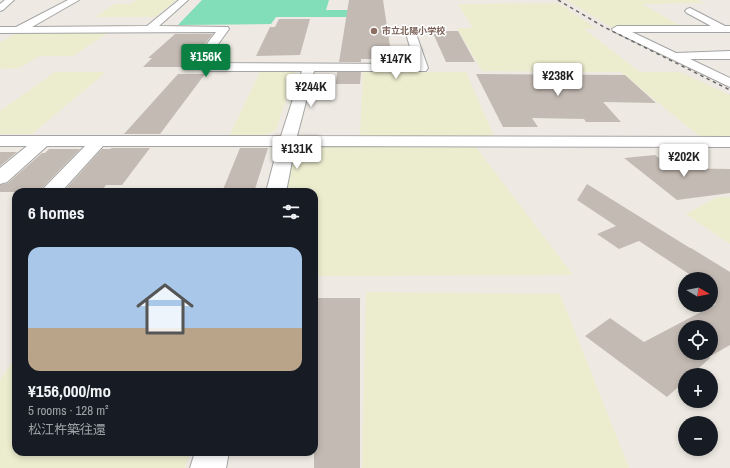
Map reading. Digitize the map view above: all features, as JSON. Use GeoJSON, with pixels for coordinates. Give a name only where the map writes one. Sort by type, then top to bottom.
{"type":"FeatureCollection","features":[{"type":"Feature","properties":{"kind":"street"},"geometry":{"type":"LineString","coordinates":[[0,1],[10,0]]}},
{"type":"Feature","properties":{"kind":"street"},"geometry":{"type":"LineString","coordinates":[[0,8],[10,0]]}},
{"type":"Feature","properties":{"kind":"street"},"geometry":{"type":"LineString","coordinates":[[17,30],[74,0]]}},
{"type":"Feature","properties":{"kind":"street"},"geometry":{"type":"LineString","coordinates":[[149,30],[184,0]]}},
{"type":"Feature","properties":{"kind":"street"},"geometry":{"type":"LineString","coordinates":[[690,11],[728,29]]}},
{"type":"Feature","properties":{"kind":"street"},"geometry":{"type":"LineString","coordinates":[[0,30],[224,29],[199,62],[211,67],[422,68],[410,30]]}},
{"type":"Feature","properties":{"kind":"street"},"geometry":{"type":"LineString","coordinates":[[728,29],[617,29],[730,83]]}},
{"type":"Feature","properties":{"kind":"street"},"geometry":{"type":"LineString","coordinates":[[672,56],[730,55]]}},
{"type":"Feature","properties":{"kind":"street"},"geometry":{"type":"LineString","coordinates":[[277,188],[288,141],[309,67]]}},
{"type":"Feature","properties":{"kind":"street"},"geometry":{"type":"LineString","coordinates":[[0,141],[730,142]]}},
{"type":"Feature","properties":{"kind":"street"},"geometry":{"type":"LineString","coordinates":[[0,178],[43,141]]}},
{"type":"Feature","properties":{"kind":"street"},"geometry":{"type":"LineString","coordinates":[[54,188],[99,141]]}},
{"type":"Feature","properties":{"kind":"street"},"geometry":{"type":"LineString","coordinates":[[208,468],[211,456]]}},
{"type":"Feature","properties":{"kind":"green space"},"geometry":{"type":"Polygon","coordinates":[[[137,0],[176,0],[155,17],[95,17],[115,4],[131,4],[137,0]]]}},
{"type":"Feature","properties":{"kind":"green space"},"geometry":{"type":"Polygon","coordinates":[[[202,0],[329,0],[326,10],[351,10],[349,17],[276,17],[271,24],[178,25],[202,0]]]}},
{"type":"Feature","properties":{"kind":"green space"},"geometry":{"type":"Polygon","coordinates":[[[566,0],[698,0],[706,3],[642,4],[683,27],[611,27],[566,0]]]}},
{"type":"Feature","properties":{"kind":"green space"},"geometry":{"type":"Polygon","coordinates":[[[558,3],[596,28],[584,29],[640,72],[680,72],[730,95],[730,136],[699,136],[621,72],[482,71],[457,28],[473,28],[458,4],[558,3]]]}},
{"type":"Feature","properties":{"kind":"green space"},"geometry":{"type":"Polygon","coordinates":[[[19,32],[109,32],[73,56],[40,56],[19,68],[0,69],[0,42],[19,32]]]}},
{"type":"Feature","properties":{"kind":"green space"},"geometry":{"type":"Polygon","coordinates":[[[55,72],[106,72],[32,134],[0,134],[0,111],[55,72]]]}},
{"type":"Feature","properties":{"kind":"green space"},"geometry":{"type":"Polygon","coordinates":[[[260,72],[295,72],[276,130],[264,136],[229,136],[260,72]]]}},
{"type":"Feature","properties":{"kind":"green space"},"geometry":{"type":"Polygon","coordinates":[[[363,72],[466,72],[494,136],[360,136],[363,72]]]}},
{"type":"Feature","properties":{"kind":"green space"},"geometry":{"type":"Polygon","coordinates":[[[296,146],[475,146],[573,275],[318,276],[318,188],[287,188],[296,146]]]}},
{"type":"Feature","properties":{"kind":"green space"},"geometry":{"type":"Polygon","coordinates":[[[717,197],[730,197],[730,244],[686,214],[717,197]]]}},
{"type":"Feature","properties":{"kind":"green space"},"geometry":{"type":"Polygon","coordinates":[[[366,292],[560,294],[629,468],[362,468],[366,292]]]}},
{"type":"Feature","properties":{"kind":"green space"},"geometry":{"type":"Polygon","coordinates":[[[12,363],[12,456],[189,456],[185,468],[0,468],[0,380],[12,363]]]}},
{"type":"Feature","properties":{"kind":"building"},"geometry":{"type":"Polygon","coordinates":[[[349,0],[383,0],[392,59],[361,59],[361,62],[339,62],[349,0]]]}},
{"type":"Feature","properties":{"kind":"building"},"geometry":{"type":"Polygon","coordinates":[[[279,19],[310,19],[300,55],[256,56],[270,27],[275,27],[279,19]]]}},
{"type":"Feature","properties":{"kind":"building"},"geometry":{"type":"Polygon","coordinates":[[[432,31],[458,31],[475,62],[446,62],[432,31]]]}},
{"type":"Feature","properties":{"kind":"building"},"geometry":{"type":"Polygon","coordinates":[[[175,34],[213,34],[185,67],[143,67],[152,58],[148,58],[175,34]]]}},
{"type":"Feature","properties":{"kind":"building"},"geometry":{"type":"Polygon","coordinates":[[[337,72],[361,72],[360,84],[336,84],[337,72]]]}},
{"type":"Feature","properties":{"kind":"building"},"geometry":{"type":"Polygon","coordinates":[[[178,74],[205,74],[160,134],[124,134],[178,74]]]}},
{"type":"Feature","properties":{"kind":"building"},"geometry":{"type":"Polygon","coordinates":[[[476,74],[625,75],[656,103],[603,102],[621,122],[586,122],[584,119],[532,118],[538,127],[503,127],[476,74]]]}},
{"type":"Feature","properties":{"kind":"building"},"geometry":{"type":"Polygon","coordinates":[[[150,148],[122,185],[106,185],[104,188],[67,188],[102,149],[150,148]]]}},
{"type":"Feature","properties":{"kind":"building"},"geometry":{"type":"Polygon","coordinates":[[[240,148],[268,148],[255,188],[224,188],[240,148]]]}},
{"type":"Feature","properties":{"kind":"building"},"geometry":{"type":"Polygon","coordinates":[[[49,149],[80,149],[42,188],[12,188],[12,192],[0,192],[0,185],[8,183],[42,153],[45,153],[49,149]]]}},
{"type":"Feature","properties":{"kind":"building"},"geometry":{"type":"Polygon","coordinates":[[[0,152],[17,152],[0,166],[0,152]]]}},
{"type":"Feature","properties":{"kind":"building"},"geometry":{"type":"Polygon","coordinates":[[[655,155],[673,168],[730,169],[730,193],[677,200],[624,158],[655,155]]]}},
{"type":"Feature","properties":{"kind":"building"},"geometry":{"type":"Polygon","coordinates":[[[587,184],[730,272],[730,345],[718,352],[718,320],[686,320],[701,312],[718,312],[718,272],[686,272],[639,241],[619,249],[597,234],[616,226],[577,200],[587,184]]]}},
{"type":"Feature","properties":{"kind":"building"},"geometry":{"type":"Polygon","coordinates":[[[318,298],[360,298],[360,468],[314,468],[314,456],[318,456],[318,298]]]}},
{"type":"Feature","properties":{"kind":"building"},"geometry":{"type":"Polygon","coordinates":[[[610,318],[644,342],[678,324],[678,360],[708,360],[699,368],[678,368],[678,387],[667,397],[585,336],[610,318]]]}},
{"type":"Feature","properties":{"kind":"railway"},"geometry":{"type":"LineString","coordinates":[[558,0],[604,27],[730,90]]}},
{"type":"Feature","properties":{"kind":"place","name":"市立北陽小学校"},"geometry":{"type":"Point","coordinates":[374,31]}}]}
